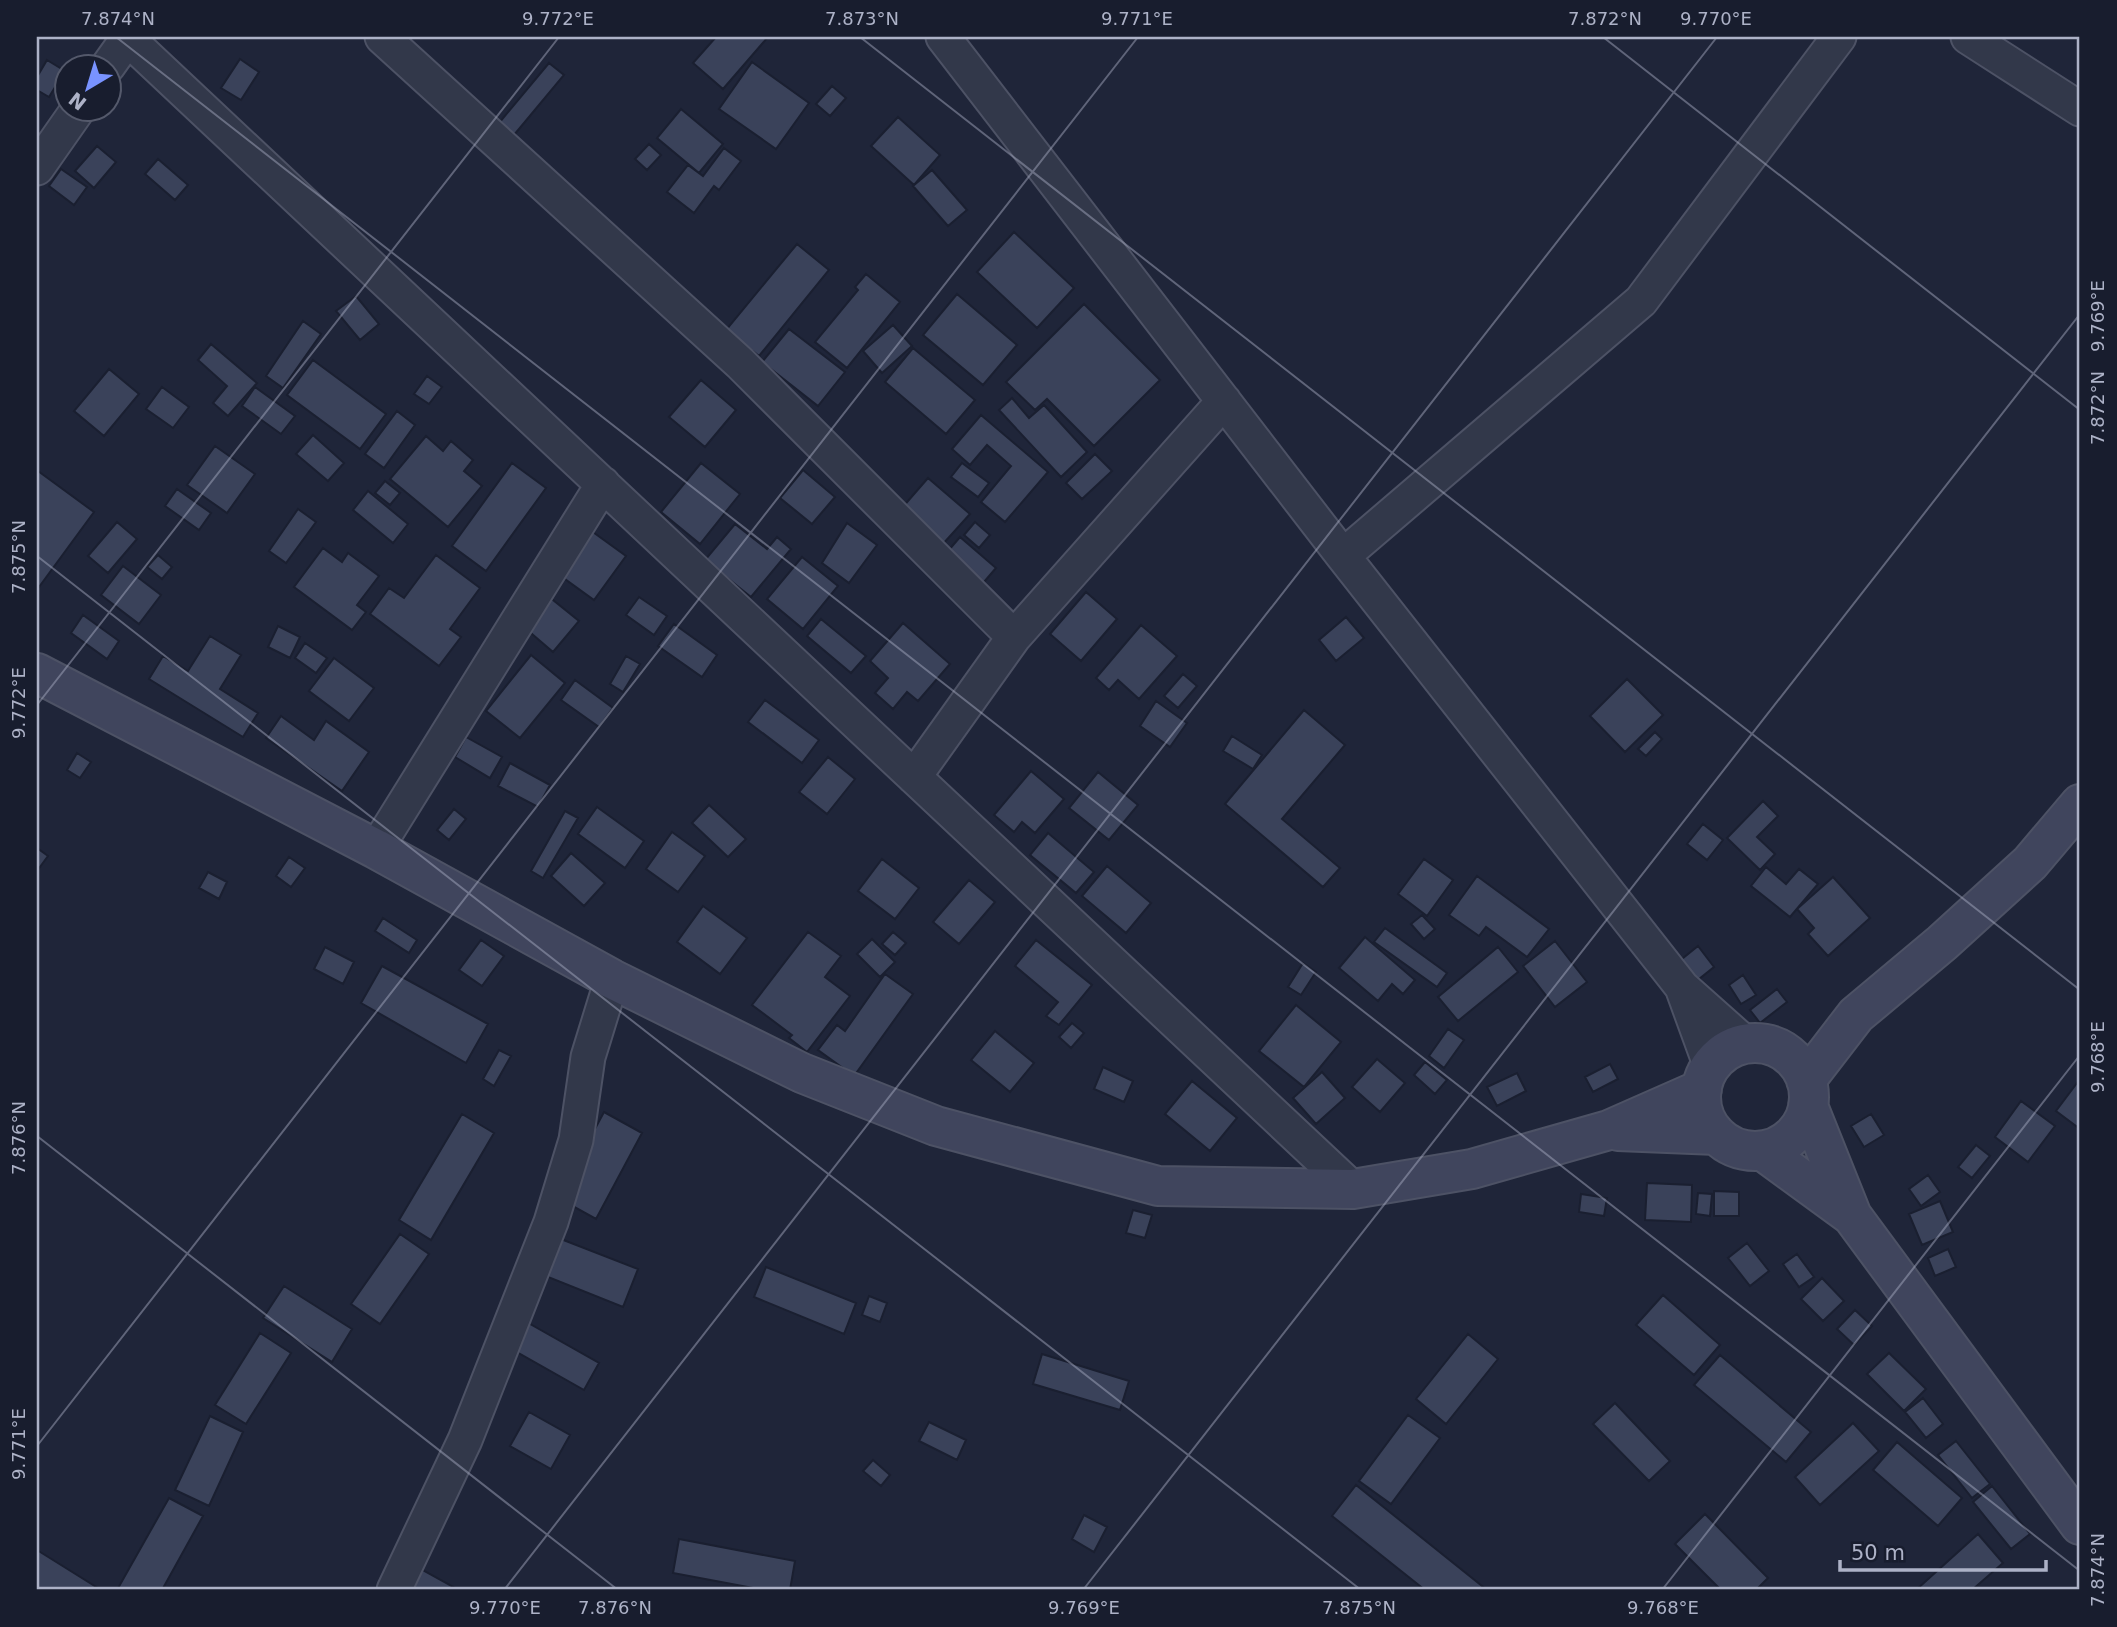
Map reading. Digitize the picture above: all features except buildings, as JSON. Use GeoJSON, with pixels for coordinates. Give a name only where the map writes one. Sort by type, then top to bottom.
{"type":"FeatureCollection","features":[{"type":"Feature","properties":{"kind":"main road"},"geometry":{"type":"LineString","coordinates":[[37,673],[376,849],[612,979],[802,1073],[936,1126],[1158,1186],[1353,1189],[1472,1168],[1609,1130],[1706,1078]]}},
{"type":"Feature","properties":{"kind":"main road"},"geometry":{"type":"LineString","coordinates":[[1856,1015],[1720,1056],[1706,1078],[1704,1114],[1717,1135],[1746,1151],[1763,1151],[1779,1146],[1793,1136],[1803,1122],[1807,1093],[1856,1015],[1942,943],[2030,863],[2080,804]]}},
{"type":"Feature","properties":{"kind":"main road"},"geometry":{"type":"LineString","coordinates":[[1758,1045],[1792,1059],[1852,1216],[2080,1525]]}},
{"type":"Feature","properties":{"kind":"main road"},"geometry":{"type":"LineString","coordinates":[[1609,1130],[1717,1135]]}},
{"type":"Feature","properties":{"kind":"main road"},"geometry":{"type":"LineString","coordinates":[[1763,1151],[1852,1216]]}},
{"type":"Feature","properties":{"kind":"street"},"geometry":{"type":"LineString","coordinates":[[383,37],[740,363],[1014,637]]}},
{"type":"Feature","properties":{"kind":"street"},"geometry":{"type":"LineString","coordinates":[[943,37],[1343,556],[1682,987],[1758,1045]]}},
{"type":"Feature","properties":{"kind":"street"},"geometry":{"type":"LineString","coordinates":[[1343,556],[1641,301],[1839,37]]}},
{"type":"Feature","properties":{"kind":"street"},"geometry":{"type":"LineString","coordinates":[[1968,37],[2080,109]]}},
{"type":"Feature","properties":{"kind":"street"},"geometry":{"type":"LineString","coordinates":[[127,38],[1353,1189]]}},
{"type":"Feature","properties":{"kind":"street"},"geometry":{"type":"LineString","coordinates":[[37,168],[69,122]]}},
{"type":"Feature","properties":{"kind":"street"},"geometry":{"type":"LineString","coordinates":[[914,777],[1014,637],[1224,401]]}},
{"type":"Feature","properties":{"kind":"street"},"geometry":{"type":"LineString","coordinates":[[376,849],[603,484]]}},
{"type":"Feature","properties":{"kind":"street"},"geometry":{"type":"LineString","coordinates":[[394,1590],[465,1440],[551,1222],[576,1140],[588,1057],[612,979]]}},
{"type":"Feature","properties":{"kind":"street"},"geometry":{"type":"LineString","coordinates":[[1682,987],[1706,1078]]}}]}
